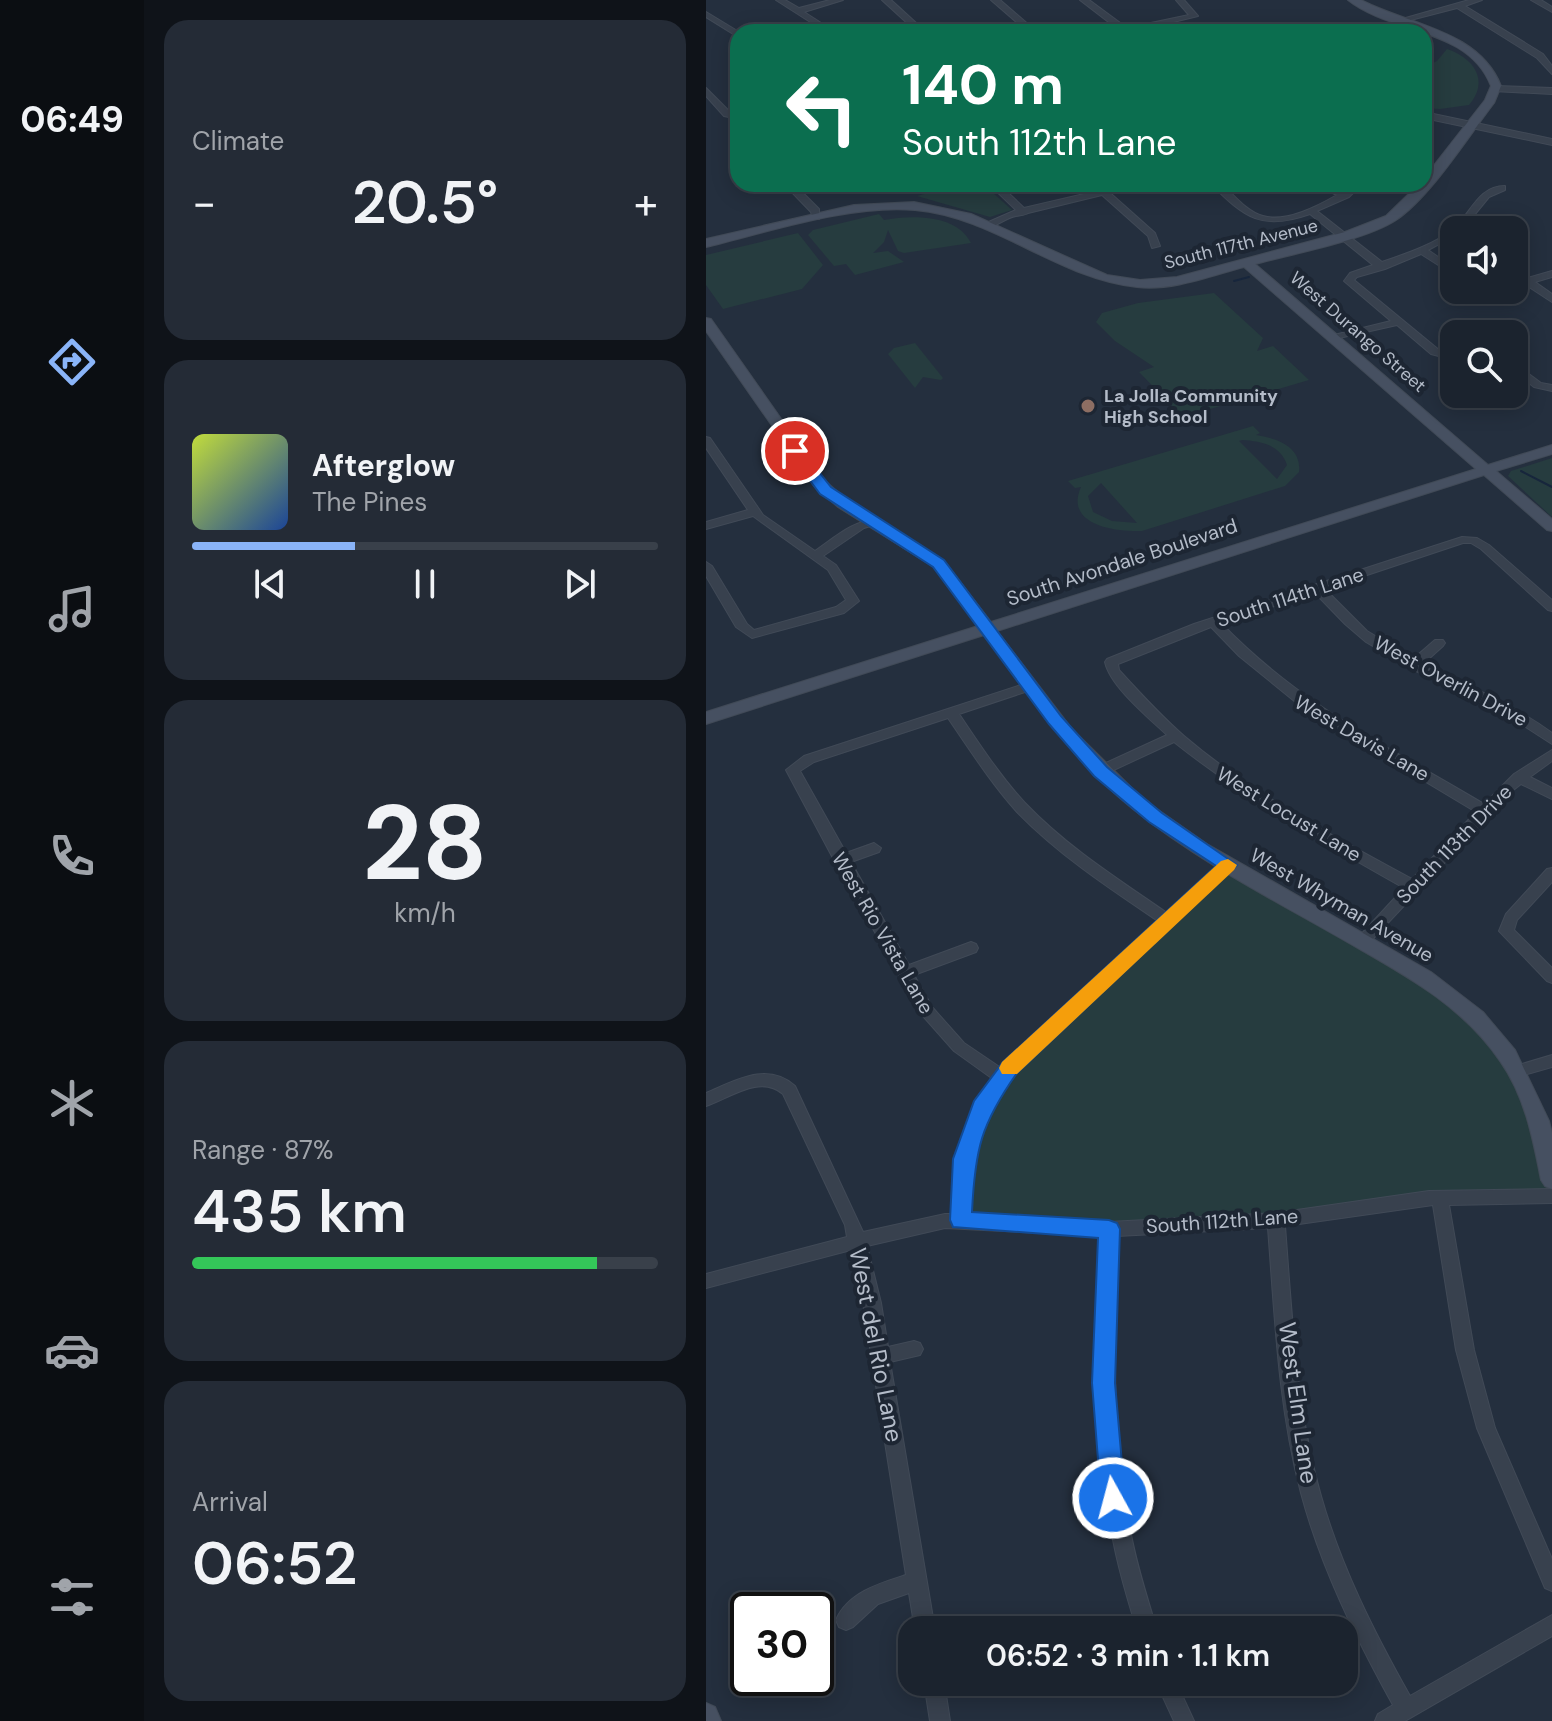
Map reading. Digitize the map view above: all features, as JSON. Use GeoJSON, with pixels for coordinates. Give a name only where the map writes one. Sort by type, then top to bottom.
{"type":"FeatureCollection","features":[{"type":"Feature","properties":{"kind":"street"},"geometry":{"type":"LineString","coordinates":[[780,0],[818,24]]}},
{"type":"Feature","properties":{"kind":"street"},"geometry":{"type":"LineString","coordinates":[[797,11],[839,0]]}},
{"type":"Feature","properties":{"kind":"street"},"geometry":{"type":"LineString","coordinates":[[886,0],[913,24]]}},
{"type":"Feature","properties":{"kind":"street"},"geometry":{"type":"LineString","coordinates":[[995,0],[1024,24]]}},
{"type":"Feature","properties":{"kind":"street"},"geometry":{"type":"LineString","coordinates":[[1084,0],[1113,24]]}},
{"type":"Feature","properties":{"kind":"street"},"geometry":{"type":"LineString","coordinates":[[1158,24],[1194,16],[1180,0]]}},
{"type":"Feature","properties":{"kind":"street"},"geometry":{"type":"LineString","coordinates":[[1399,21],[1478,0]]}},
{"type":"Feature","properties":{"kind":"street"},"geometry":{"type":"LineString","coordinates":[[1535,0],[1552,10]]}},
{"type":"Feature","properties":{"kind":"street"},"geometry":{"type":"LineString","coordinates":[[1357,1],[1407,24]]}},
{"type":"Feature","properties":{"kind":"street"},"geometry":{"type":"LineString","coordinates":[[1458,5],[1540,56],[1552,72]]}},
{"type":"Feature","properties":{"kind":"street"},"geometry":{"type":"LineString","coordinates":[[707,15],[730,30]]}},
{"type":"Feature","properties":{"kind":"street"},"geometry":{"type":"LineString","coordinates":[[1432,34],[1478,55],[1492,70],[1496,89],[1552,91]]}},
{"type":"Feature","properties":{"kind":"street","name":"South 117th Avenue"},"geometry":{"type":"LineString","coordinates":[[1432,175],[1496,89]]}},
{"type":"Feature","properties":{"kind":"street"},"geometry":{"type":"LineString","coordinates":[[706,91],[730,112]]}},
{"type":"Feature","properties":{"kind":"street"},"geometry":{"type":"LineString","coordinates":[[1432,117],[1552,142]]}},
{"type":"Feature","properties":{"kind":"street"},"geometry":{"type":"LineString","coordinates":[[1468,216],[1486,195],[1502,188]]}},
{"type":"Feature","properties":{"kind":"street"},"geometry":{"type":"LineString","coordinates":[[796,192],[798,201],[816,217]]}},
{"type":"Feature","properties":{"kind":"street"},"geometry":{"type":"LineString","coordinates":[[1002,192],[1024,213]]}},
{"type":"Feature","properties":{"kind":"street"},"geometry":{"type":"LineString","coordinates":[[987,226],[1104,192],[1152,235],[1155,246]]}},
{"type":"Feature","properties":{"kind":"street"},"geometry":{"type":"LineString","coordinates":[[1227,192],[1264,220],[1310,210],[1349,192]]}},
{"type":"Feature","properties":{"kind":"street"},"geometry":{"type":"LineString","coordinates":[[1338,192],[1346,195]]}},
{"type":"Feature","properties":{"kind":"street","name":"South 117th Avenue"},"geometry":{"type":"LineString","coordinates":[[706,243],[863,207],[914,206],[955,213],[1092,274],[1125,283],[1177,281],[1344,237],[1383,223],[1411,202],[1419,192]]}},
{"type":"Feature","properties":{"kind":"street"},"geometry":{"type":"LineString","coordinates":[[1310,210],[1382,267]]}},
{"type":"Feature","properties":{"kind":"street"},"geometry":{"type":"LineString","coordinates":[[1440,240],[1423,251],[1349,279],[1352,285],[1396,320],[1440,350]]}},
{"type":"Feature","properties":{"kind":"street"},"geometry":{"type":"LineString","coordinates":[[1423,251],[1440,263]]}},
{"type":"Feature","properties":{"kind":"street","name":"West Durango Street"},"geometry":{"type":"LineString","coordinates":[[1247,263],[1552,527]]}},
{"type":"Feature","properties":{"kind":"street"},"geometry":{"type":"LineString","coordinates":[[1528,281],[1552,274]]}},
{"type":"Feature","properties":{"kind":"street"},"geometry":{"type":"LineString","coordinates":[[1528,282],[1552,299]]}},
{"type":"Feature","properties":{"kind":"street"},"geometry":{"type":"LineString","coordinates":[[1334,338],[1396,320]]}},
{"type":"Feature","properties":{"kind":"street","name":"West Whyman Avenue"},"geometry":{"type":"LineString","coordinates":[[706,322],[819,483],[939,564],[1030,686],[1100,771],[1156,818],[1228,865],[1424,977],[1464,1006],[1497,1041],[1517,1071],[1539,1121],[1552,1180]]}},
{"type":"Feature","properties":{"kind":"street"},"geometry":{"type":"LineString","coordinates":[[1528,375],[1549,388]]}},
{"type":"Feature","properties":{"kind":"street"},"geometry":{"type":"LineString","coordinates":[[706,440],[710,454],[754,512],[840,577],[852,595],[851,604],[752,634],[742,627],[706,566]]}},
{"type":"Feature","properties":{"kind":"street","name":"South Avondale Boulevard"},"geometry":{"type":"LineString","coordinates":[[706,718],[1552,449]]}},
{"type":"Feature","properties":{"kind":"street"},"geometry":{"type":"LineString","coordinates":[[706,526],[754,512]]}},
{"type":"Feature","properties":{"kind":"street"},"geometry":{"type":"LineString","coordinates":[[815,556],[863,531],[873,522]]}},
{"type":"Feature","properties":{"kind":"street","name":"South 114th Lane"},"geometry":{"type":"LineString","coordinates":[[1111,662],[1213,622],[1457,541],[1473,540],[1485,547],[1552,607]]}},
{"type":"Feature","properties":{"kind":"street","name":"West Overlin Drive"},"geometry":{"type":"LineString","coordinates":[[1317,588],[1362,633],[1415,664],[1510,710],[1552,740]]}},
{"type":"Feature","properties":{"kind":"street","name":"West Davis Lane"},"geometry":{"type":"LineString","coordinates":[[1213,622],[1250,662],[1293,698],[1485,811]]}},
{"type":"Feature","properties":{"kind":"street"},"geometry":{"type":"LineString","coordinates":[[1415,664],[1439,643]]}},
{"type":"Feature","properties":{"kind":"street","name":"West Locust Lane"},"geometry":{"type":"LineString","coordinates":[[1111,662],[1113,671],[1135,698],[1173,737],[1254,798],[1413,886]]}},
{"type":"Feature","properties":{"kind":"street"},"geometry":{"type":"LineString","coordinates":[[1030,686],[951,712],[999,781],[1033,820],[1076,857],[1167,920]]}},
{"type":"Feature","properties":{"kind":"street","name":"West Rio Vista Lane"},"geometry":{"type":"LineString","coordinates":[[951,712],[795,767],[794,778],[940,1029],[969,1055],[1002,1077]]}},
{"type":"Feature","properties":{"kind":"street"},"geometry":{"type":"LineString","coordinates":[[1100,771],[1173,737]]}},
{"type":"Feature","properties":{"kind":"street","name":"South 113th Drive"},"geometry":{"type":"LineString","coordinates":[[1362,941],[1519,777],[1552,754]]}},
{"type":"Feature","properties":{"kind":"street"},"geometry":{"type":"LineString","coordinates":[[1519,777],[1552,794]]}},
{"type":"Feature","properties":{"kind":"street"},"geometry":{"type":"LineString","coordinates":[[841,860],[874,848]]}},
{"type":"Feature","properties":{"kind":"street"},"geometry":{"type":"LineString","coordinates":[[961,1220],[964,1159],[970,1132],[1002,1077],[1228,865]]}},
{"type":"Feature","properties":{"kind":"street"},"geometry":{"type":"LineString","coordinates":[[1552,873],[1511,918],[1506,931],[1552,977]]}},
{"type":"Feature","properties":{"kind":"street"},"geometry":{"type":"LineString","coordinates":[[905,972],[971,948]]}},
{"type":"Feature","properties":{"kind":"street"},"geometry":{"type":"LineString","coordinates":[[1517,1071],[1552,1061]]}},
{"type":"Feature","properties":{"kind":"street","name":"West del Rio Lane"},"geometry":{"type":"LineString","coordinates":[[706,1100],[761,1079],[775,1079],[789,1090],[840,1192],[857,1241],[881,1356],[923,1616]]}},
{"type":"Feature","properties":{"kind":"street","name":"South 112th Lane"},"geometry":{"type":"LineString","coordinates":[[706,1281],[920,1225],[961,1220],[1109,1229],[1276,1220],[1440,1198],[1552,1196]]}},
{"type":"Feature","properties":{"kind":"street"},"geometry":{"type":"LineString","coordinates":[[1440,1198],[1465,1350],[1486,1428],[1552,1581]]}},
{"type":"Feature","properties":{"kind":"street","name":"West Elm Lane"},"geometry":{"type":"LineString","coordinates":[[1276,1220],[1295,1416],[1308,1486],[1324,1539],[1355,1614],[1406,1709]]}},
{"type":"Feature","properties":{"kind":"street"},"geometry":{"type":"LineString","coordinates":[[1109,1229],[1104,1368],[1109,1468],[1119,1530],[1143,1616]]}},
{"type":"Feature","properties":{"kind":"street"},"geometry":{"type":"LineString","coordinates":[[881,1356],[914,1349]]}},
{"type":"Feature","properties":{"kind":"street"},"geometry":{"type":"LineString","coordinates":[[846,1620],[872,1596],[917,1581]]}},
{"type":"Feature","properties":{"kind":"street"},"geometry":{"type":"LineString","coordinates":[[1385,1721],[1552,1625]]}},
{"type":"Feature","properties":{"kind":"street"},"geometry":{"type":"LineString","coordinates":[[936,1696],[940,1721]]}},
{"type":"Feature","properties":{"kind":"street"},"geometry":{"type":"LineString","coordinates":[[1172,1696],[1184,1721]]}},
{"type":"Feature","properties":{"kind":"green space"},"geometry":{"type":"Polygon","coordinates":[[[1447,49],[1471,64],[1476,71],[1478,87],[1469,105],[1432,108],[1432,63],[1447,49]]]}},
{"type":"Feature","properties":{"kind":"green space"},"geometry":{"type":"Polygon","coordinates":[[[932,192],[992,192],[1012,210],[990,217],[917,196],[932,192]]]}},
{"type":"Feature","properties":{"kind":"green space"},"geometry":{"type":"Polygon","coordinates":[[[879,214],[884,220],[920,217],[944,222],[964,233],[971,243],[904,253],[898,251],[888,230],[884,242],[873,253],[888,251],[904,262],[855,275],[846,264],[834,266],[808,235],[813,230],[879,214]]]}},
{"type":"Feature","properties":{"kind":"green space"},"geometry":{"type":"Polygon","coordinates":[[[798,233],[823,265],[802,289],[723,309],[706,285],[706,255],[798,233]]]}},
{"type":"Feature","properties":{"kind":"green space"},"geometry":{"type":"Polygon","coordinates":[[[1214,293],[1263,338],[1257,351],[1273,346],[1309,380],[1183,417],[1139,372],[1154,367],[1115,341],[1096,322],[1102,313],[1138,303],[1214,293]]]}},
{"type":"Feature","properties":{"kind":"green space"},"geometry":{"type":"Polygon","coordinates":[[[915,343],[943,378],[941,380],[923,377],[915,388],[888,354],[894,348],[915,343]]]}},
{"type":"Feature","properties":{"kind":"green space"},"geometry":{"type":"Polygon","coordinates":[[[1253,426],[1260,433],[1256,435],[1286,445],[1299,463],[1299,472],[1285,486],[1142,531],[1106,528],[1086,518],[1078,500],[1081,487],[1075,488],[1068,481],[1253,426]],[[1239,441],[1277,479],[1287,465],[1280,453],[1263,443],[1239,441]],[[1101,483],[1088,496],[1093,512],[1112,521],[1137,523],[1101,483]]]}},
{"type":"Feature","properties":{"kind":"green space"},"geometry":{"type":"Polygon","coordinates":[[[1552,458],[1552,517],[1508,476],[1511,471],[1552,458]]]}},
{"type":"Feature","properties":{"kind":"green space"},"geometry":{"type":"Polygon","coordinates":[[[1228,865],[1424,977],[1508,1056],[1552,1180],[1552,1196],[1429,1198],[1129,1228],[961,1220],[961,1188],[988,1096],[1228,865]]]}},
{"type":"Feature","properties":{"kind":"waterway"},"geometry":{"type":"LineString","coordinates":[[1234,281],[1249,277]]}},
{"type":"Feature","properties":{"kind":"waterway"},"geometry":{"type":"LineString","coordinates":[[1521,471],[1552,487]]}},
{"type":"Feature","properties":{"kind":"slow traffic"},"geometry":{"type":"LineString","coordinates":[[1010,1068],[1228,865]]}},
{"type":"Feature","properties":{"kind":"place","name":"La Jolla Community High School"},"geometry":{"type":"Point","coordinates":[1088,406]}},
{"type":"Feature","properties":{"kind":"route"},"geometry":{"type":"LineString","coordinates":[[795,451],[825,491],[919,549],[945,570],[1055,720],[1100,771],[1156,818],[1228,865],[1010,1067],[982,1107],[970,1132],[964,1159],[961,1220],[1109,1229],[1104,1383],[1113,1498]]}}]}
